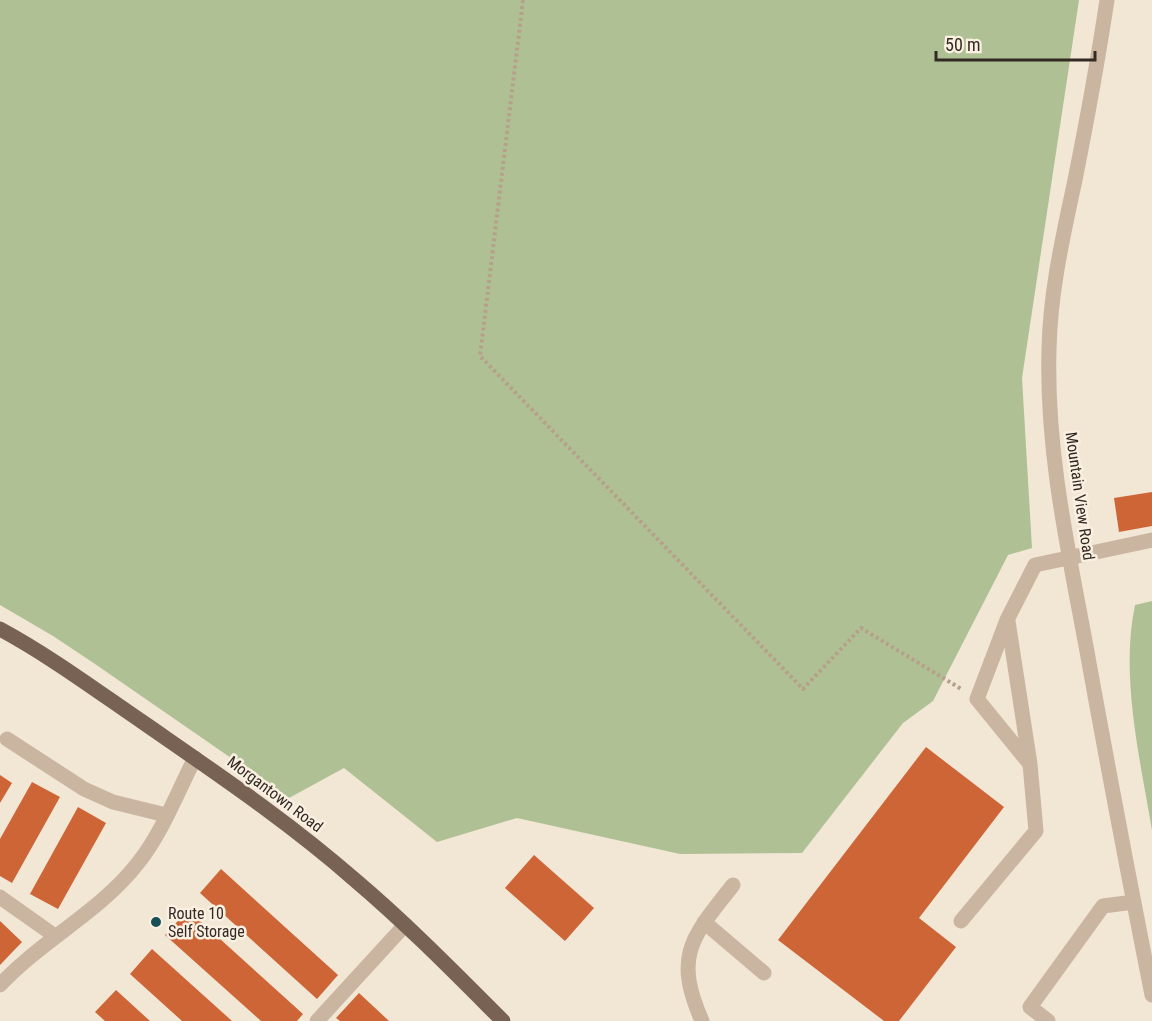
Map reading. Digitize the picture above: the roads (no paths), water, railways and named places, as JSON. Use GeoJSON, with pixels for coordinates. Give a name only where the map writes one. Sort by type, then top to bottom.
{"type":"FeatureCollection","features":[{"type":"Feature","properties":{"kind":"main road","name":"Morgantown Road"},"geometry":{"type":"LineString","coordinates":[[0,629],[58,665],[195,758],[304,837],[405,925],[503,1021]]}},
{"type":"Feature","properties":{"kind":"street","name":"Mountain View Road"},"geometry":{"type":"LineString","coordinates":[[1107,0],[1094,84],[1061,244],[1052,305],[1049,400],[1056,481],[1152,995]]}},
{"type":"Feature","properties":{"kind":"street"},"geometry":{"type":"LineString","coordinates":[[1030,764],[977,699],[1007,620],[1035,565],[1152,540]]}},
{"type":"Feature","properties":{"kind":"street"},"geometry":{"type":"LineString","coordinates":[[961,921],[1036,831],[1030,764],[1007,620]]}},
{"type":"Feature","properties":{"kind":"street"},"geometry":{"type":"LineString","coordinates":[[7,739],[84,789],[113,802],[166,816]]}},
{"type":"Feature","properties":{"kind":"street"},"geometry":{"type":"LineString","coordinates":[[0,985],[55,936],[109,894],[138,863],[166,816],[195,758]]}},
{"type":"Feature","properties":{"kind":"street"},"geometry":{"type":"LineString","coordinates":[[702,1021],[693,1000],[687,974],[692,946],[704,922],[733,885]]}},
{"type":"Feature","properties":{"kind":"street"},"geometry":{"type":"LineString","coordinates":[[0,897],[55,936]]}},
{"type":"Feature","properties":{"kind":"street"},"geometry":{"type":"LineString","coordinates":[[1048,1021],[1030,1006],[1104,906],[1134,902]]}},
{"type":"Feature","properties":{"kind":"street"},"geometry":{"type":"LineString","coordinates":[[704,922],[764,973]]}},
{"type":"Feature","properties":{"kind":"street"},"geometry":{"type":"LineString","coordinates":[[317,1021],[405,925]]}},
{"type":"Feature","properties":{"kind":"place","name":"Route 10 Self Storage"},"geometry":{"type":"Point","coordinates":[156,922]}}]}
